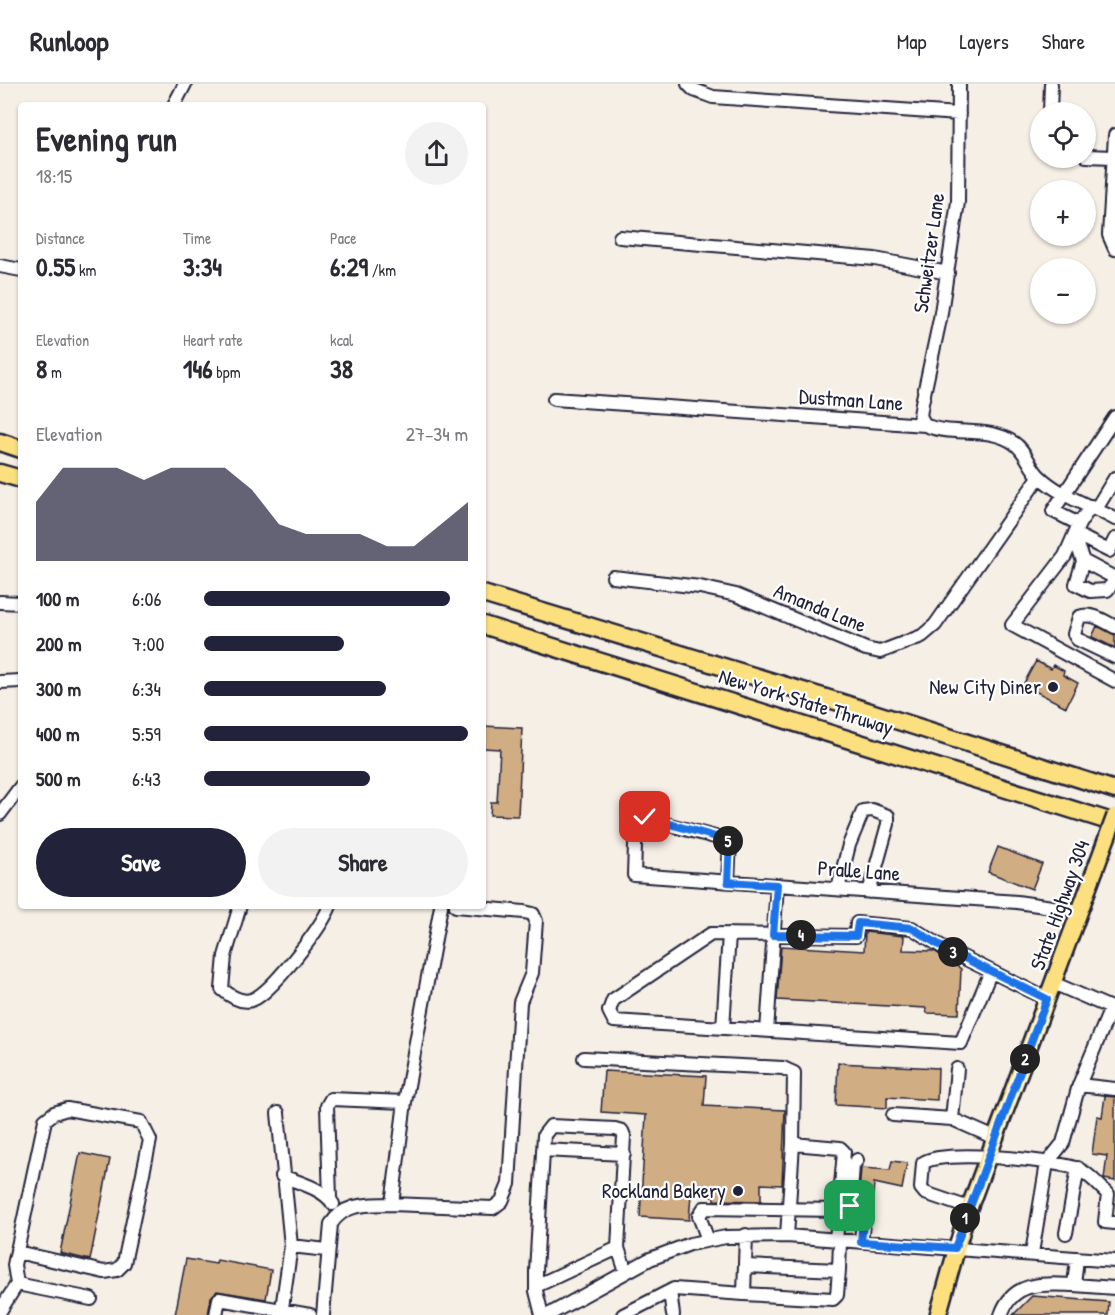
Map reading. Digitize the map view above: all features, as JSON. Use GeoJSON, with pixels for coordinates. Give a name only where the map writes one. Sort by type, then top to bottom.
{"type":"FeatureCollection","features":[{"type":"Feature","properties":{"kind":"highway"},"geometry":{"type":"LineString","coordinates":[[0,442],[18,448]]}},
{"type":"Feature","properties":{"kind":"highway"},"geometry":{"type":"LineString","coordinates":[[0,473],[18,479]]}},
{"type":"Feature","properties":{"kind":"highway","name":"New York State Thruway"},"geometry":{"type":"LineString","coordinates":[[486,595],[1115,790]]}},
{"type":"Feature","properties":{"kind":"highway","name":"New York State Thruway"},"geometry":{"type":"LineString","coordinates":[[486,626],[1115,823]]}},
{"type":"Feature","properties":{"kind":"highway"},"geometry":{"type":"LineString","coordinates":[[1046,767],[1115,784]]}},
{"type":"Feature","properties":{"kind":"highway"},"geometry":{"type":"LineString","coordinates":[[1023,794],[1115,833]]}},
{"type":"Feature","properties":{"kind":"main road","name":"State Highway 304"},"geometry":{"type":"LineString","coordinates":[[939,1315],[955,1248],[969,1208],[1115,816]]}},
{"type":"Feature","properties":{"kind":"street"},"geometry":{"type":"LineString","coordinates":[[176,102],[185,84]]}},
{"type":"Feature","properties":{"kind":"street"},"geometry":{"type":"LineString","coordinates":[[688,84],[694,90],[713,97],[959,114]]}},
{"type":"Feature","properties":{"kind":"street","name":"Schweitzer Lane"},"geometry":{"type":"LineString","coordinates":[[924,425],[920,416],[948,273],[958,202],[959,84]]}},
{"type":"Feature","properties":{"kind":"street"},"geometry":{"type":"LineString","coordinates":[[1050,102],[1051,84]]}},
{"type":"Feature","properties":{"kind":"street"},"geometry":{"type":"LineString","coordinates":[[1115,135],[1109,235],[1115,249]]}},
{"type":"Feature","properties":{"kind":"street"},"geometry":{"type":"LineString","coordinates":[[1096,156],[1113,157]]}},
{"type":"Feature","properties":{"kind":"street"},"geometry":{"type":"LineString","coordinates":[[620,237],[875,260],[948,273]]}},
{"type":"Feature","properties":{"kind":"street"},"geometry":{"type":"LineString","coordinates":[[0,266],[18,269]]}},
{"type":"Feature","properties":{"kind":"street","name":"Dustman Lane"},"geometry":{"type":"LineString","coordinates":[[554,399],[924,425],[939,431],[992,434],[1013,442],[1039,477],[1115,519]]}},
{"type":"Feature","properties":{"kind":"street"},"geometry":{"type":"LineString","coordinates":[[1115,417],[1053,511],[1075,534],[1109,551],[1115,539]]}},
{"type":"Feature","properties":{"kind":"street","name":"Amanda Lane"},"geometry":{"type":"LineString","coordinates":[[613,577],[700,587],[736,595],[866,649],[880,652],[922,636],[935,625],[1039,477]]}},
{"type":"Feature","properties":{"kind":"street"},"geometry":{"type":"LineString","coordinates":[[1115,478],[1075,534],[1065,556],[1012,625],[1115,681]]}},
{"type":"Feature","properties":{"kind":"street"},"geometry":{"type":"LineString","coordinates":[[1075,534],[1083,561],[1077,584],[1090,591],[1107,590],[1115,580],[1083,561]]}},
{"type":"Feature","properties":{"kind":"street"},"geometry":{"type":"LineString","coordinates":[[0,602],[18,603]]}},
{"type":"Feature","properties":{"kind":"street"},"geometry":{"type":"LineString","coordinates":[[1115,627],[1090,615],[1083,615],[1079,617],[1074,634],[1077,639],[1115,657]]}},
{"type":"Feature","properties":{"kind":"street"},"geometry":{"type":"LineString","coordinates":[[0,682],[18,681]]}},
{"type":"Feature","properties":{"kind":"street"},"geometry":{"type":"LineString","coordinates":[[0,814],[18,790]]}},
{"type":"Feature","properties":{"kind":"street"},"geometry":{"type":"LineString","coordinates":[[838,889],[849,845],[863,811],[872,810],[888,816],[888,824],[869,892]]}},
{"type":"Feature","properties":{"kind":"street","name":"Pralle Lane"},"geometry":{"type":"LineString","coordinates":[[728,882],[730,841],[636,816],[634,875],[728,882],[838,889],[869,892],[1017,902],[1080,910]]}},
{"type":"Feature","properties":{"kind":"street"},"geometry":{"type":"LineString","coordinates":[[767,1031],[777,885]]}},
{"type":"Feature","properties":{"kind":"street"},"geometry":{"type":"LineString","coordinates":[[239,909],[222,977],[222,989],[230,997],[243,1001],[256,998],[297,956],[316,933],[328,909]]}},
{"type":"Feature","properties":{"kind":"street"},"geometry":{"type":"LineString","coordinates":[[392,1204],[405,1102],[440,909]]}},
{"type":"Feature","properties":{"kind":"street"},"geometry":{"type":"LineString","coordinates":[[323,1315],[327,1250],[331,1224],[337,1214],[350,1207],[392,1204],[493,1208],[502,1201],[508,1184],[520,1002],[532,973],[536,921],[532,914],[524,912],[486,909]]}},
{"type":"Feature","properties":{"kind":"street"},"geometry":{"type":"LineString","coordinates":[[991,971],[961,1043],[614,1022],[609,1011],[613,1000],[711,934],[856,936],[858,923],[912,928],[944,948],[991,971],[1047,999]]}},
{"type":"Feature","properties":{"kind":"street"},"geometry":{"type":"LineString","coordinates":[[723,1028],[729,934]]}},
{"type":"Feature","properties":{"kind":"street"},"geometry":{"type":"LineString","coordinates":[[1032,1253],[1047,1163],[1063,1143],[1079,1085],[1113,1003],[1053,983]]}},
{"type":"Feature","properties":{"kind":"street"},"geometry":{"type":"LineString","coordinates":[[584,1058],[790,1070],[795,1080],[787,1236]]}},
{"type":"Feature","properties":{"kind":"street"},"geometry":{"type":"LineString","coordinates":[[952,1119],[957,1069]]}},
{"type":"Feature","properties":{"kind":"street"},"geometry":{"type":"LineString","coordinates":[[1079,1085],[1114,1088]]}},
{"type":"Feature","properties":{"kind":"street"},"geometry":{"type":"LineString","coordinates":[[337,1214],[330,1198],[327,1106],[331,1099],[405,1102]]}},
{"type":"Feature","properties":{"kind":"street"},"geometry":{"type":"LineString","coordinates":[[0,1311],[17,1284],[14,1264],[45,1120],[54,1113],[67,1108],[141,1122],[150,1140],[124,1263],[117,1270],[105,1272],[17,1252]]}},
{"type":"Feature","properties":{"kind":"street"},"geometry":{"type":"LineString","coordinates":[[278,1113],[282,1176],[291,1246],[281,1313]]}},
{"type":"Feature","properties":{"kind":"street"},"geometry":{"type":"LineString","coordinates":[[893,1115],[952,1119],[995,1138]]}},
{"type":"Feature","properties":{"kind":"street"},"geometry":{"type":"LineString","coordinates":[[542,1315],[536,1286],[544,1135],[551,1126],[622,1131],[624,1154],[618,1248],[626,1272]]}},
{"type":"Feature","properties":{"kind":"street"},"geometry":{"type":"LineString","coordinates":[[623,1315],[674,1289],[832,1299],[837,1295],[843,1149],[793,1144]]}},
{"type":"Feature","properties":{"kind":"street"},"geometry":{"type":"LineString","coordinates":[[543,1150],[624,1154]]}},
{"type":"Feature","properties":{"kind":"street"},"geometry":{"type":"LineString","coordinates":[[969,1208],[925,1193],[921,1188],[923,1162],[927,1159],[956,1156],[988,1157],[1078,1168],[1112,1194],[1105,1222],[1115,1223]]}},
{"type":"Feature","properties":{"kind":"street"},"geometry":{"type":"LineString","coordinates":[[857,1160],[853,1165],[850,1206],[852,1215],[863,1223],[861,1242]]}},
{"type":"Feature","properties":{"kind":"street"},"geometry":{"type":"LineString","coordinates":[[1066,1233],[1078,1168]]}},
{"type":"Feature","properties":{"kind":"street"},"geometry":{"type":"LineString","coordinates":[[282,1176],[330,1198]]}},
{"type":"Feature","properties":{"kind":"street"},"geometry":{"type":"LineString","coordinates":[[708,1240],[699,1216],[704,1208],[839,1210]]}},
{"type":"Feature","properties":{"kind":"street"},"geometry":{"type":"LineString","coordinates":[[744,1294],[746,1235]]}},
{"type":"Feature","properties":{"kind":"street"},"geometry":{"type":"LineString","coordinates":[[548,1315],[626,1272],[670,1251],[708,1240],[746,1235],[1032,1253],[1115,1261]]}},
{"type":"Feature","properties":{"kind":"street"},"geometry":{"type":"LineString","coordinates":[[291,1246],[327,1250]]}},
{"type":"Feature","properties":{"kind":"street"},"geometry":{"type":"LineString","coordinates":[[536,1286],[618,1248]]}},
{"type":"Feature","properties":{"kind":"street"},"geometry":{"type":"LineString","coordinates":[[1074,1285],[1077,1257]]}},
{"type":"Feature","properties":{"kind":"street"},"geometry":{"type":"LineString","coordinates":[[746,1266],[839,1270]]}},
{"type":"Feature","properties":{"kind":"street"},"geometry":{"type":"LineString","coordinates":[[1001,1315],[1021,1288],[1036,1283],[1115,1288]]}},
{"type":"Feature","properties":{"kind":"street"},"geometry":{"type":"LineString","coordinates":[[17,1284],[91,1299]]}},
{"type":"Feature","properties":{"kind":"street"},"geometry":{"type":"LineString","coordinates":[[670,1291],[673,1315]]}},
{"type":"Feature","properties":{"kind":"street"},"geometry":{"type":"LineString","coordinates":[[216,1315],[219,1299],[281,1313],[310,1315]]}},
{"type":"Feature","properties":{"kind":"building"},"geometry":{"type":"Polygon","coordinates":[[[1097,626],[1115,635],[1115,648],[1092,637],[1097,626]]]}},
{"type":"Feature","properties":{"kind":"building"},"geometry":{"type":"Polygon","coordinates":[[[1036,661],[1051,669],[1053,665],[1064,671],[1063,675],[1078,683],[1066,707],[1023,685],[1036,661]]]}},
{"type":"Feature","properties":{"kind":"building"},"geometry":{"type":"Polygon","coordinates":[[[486,726],[522,728],[518,816],[490,815],[491,802],[497,802],[500,749],[486,748],[486,726]]]}},
{"type":"Feature","properties":{"kind":"building"},"geometry":{"type":"Polygon","coordinates":[[[998,847],[1042,864],[1032,889],[988,872],[998,847]]]}},
{"type":"Feature","properties":{"kind":"building"},"geometry":{"type":"Polygon","coordinates":[[[865,932],[904,936],[903,950],[934,951],[961,969],[959,1014],[927,1013],[926,1008],[777,1000],[781,946],[864,951],[865,932]]]}},
{"type":"Feature","properties":{"kind":"building"},"geometry":{"type":"Polygon","coordinates":[[[838,1063],[938,1068],[937,1100],[887,1097],[887,1108],[836,1105],[838,1063]]]}},
{"type":"Feature","properties":{"kind":"building"},"geometry":{"type":"Polygon","coordinates":[[[604,1071],[706,1076],[704,1106],[785,1110],[782,1185],[761,1184],[761,1201],[714,1200],[714,1196],[691,1195],[689,1220],[640,1217],[646,1115],[601,1112],[604,1071]]]}},
{"type":"Feature","properties":{"kind":"building"},"geometry":{"type":"Polygon","coordinates":[[[1105,1096],[1115,1097],[1115,1181],[1104,1179],[1107,1156],[1092,1154],[1097,1116],[1102,1117],[1105,1096]]]}},
{"type":"Feature","properties":{"kind":"building"},"geometry":{"type":"Polygon","coordinates":[[[80,1153],[110,1159],[90,1260],[60,1253],[80,1153]]]}},
{"type":"Feature","properties":{"kind":"building"},"geometry":{"type":"Polygon","coordinates":[[[892,1161],[907,1163],[902,1189],[874,1183],[872,1206],[858,1205],[861,1168],[890,1170],[892,1161]]]}},
{"type":"Feature","properties":{"kind":"building"},"geometry":{"type":"Polygon","coordinates":[[[186,1259],[216,1264],[217,1260],[271,1270],[266,1299],[217,1291],[211,1297],[208,1315],[175,1315],[186,1259]]]}},
{"type":"Feature","properties":{"kind":"building"},"geometry":{"type":"Polygon","coordinates":[[[1032,1296],[1109,1302],[1108,1315],[1013,1315],[1032,1296]]]}},
{"type":"Feature","properties":{"kind":"place","name":"New City Diner"},"geometry":{"type":"Point","coordinates":[1053,687]}},
{"type":"Feature","properties":{"kind":"place","name":"Rockland Bakery"},"geometry":{"type":"Point","coordinates":[738,1191]}},
{"type":"Feature","properties":{"kind":"route"},"geometry":{"type":"LineString","coordinates":[[645,817],[730,841],[728,882],[777,885],[773,935],[856,936],[858,923],[912,928],[944,948],[1047,999],[955,1248],[861,1242],[863,1223],[852,1215],[850,1206]]}}]}
